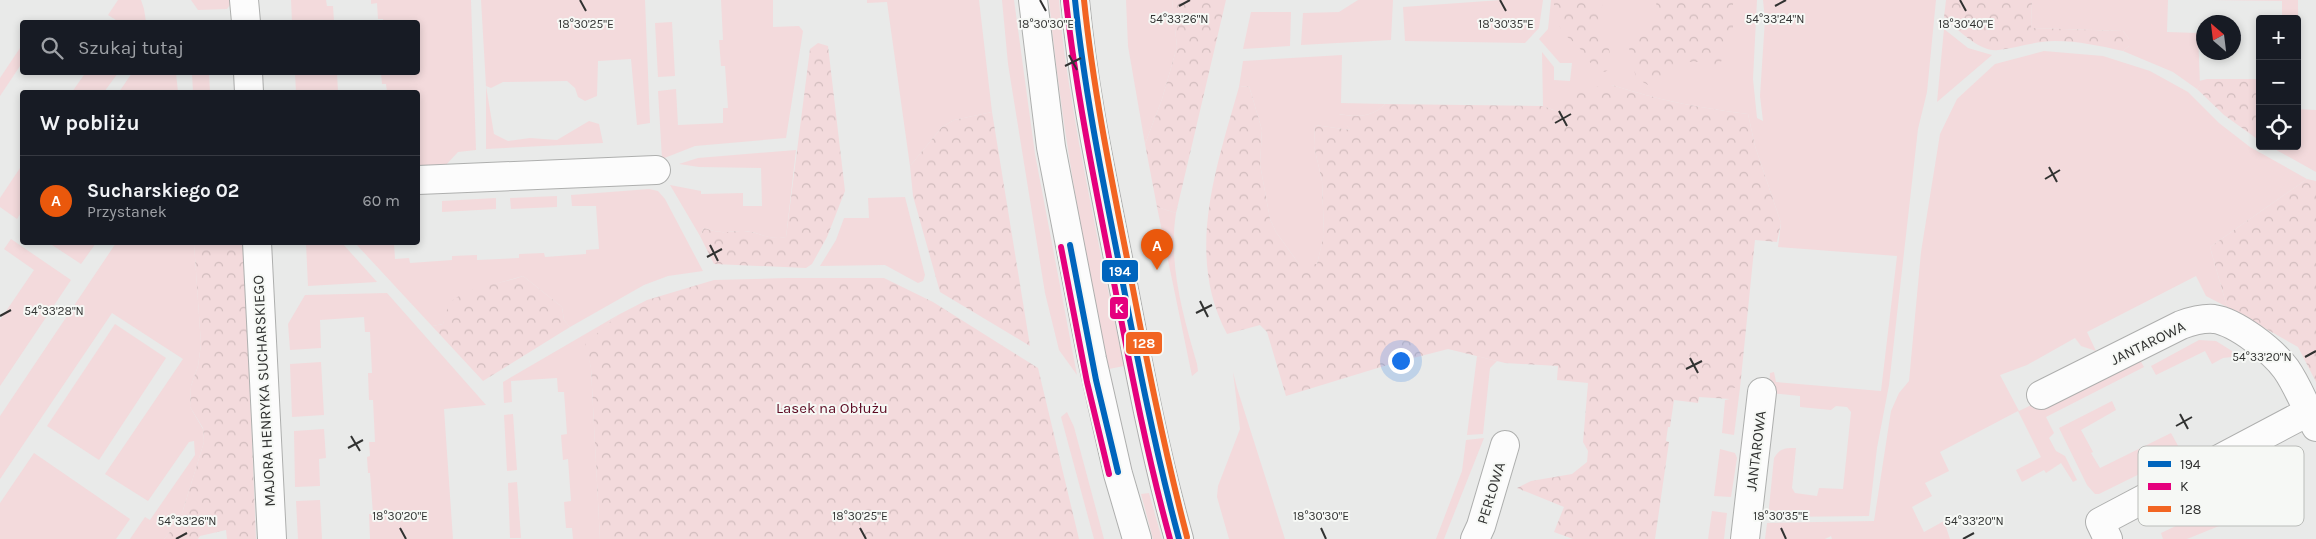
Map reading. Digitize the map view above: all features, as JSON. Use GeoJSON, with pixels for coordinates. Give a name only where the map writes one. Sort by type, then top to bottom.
{"type":"FeatureCollection","features":[{"type":"Feature","properties":{"kind":"street"},"geometry":{"type":"LineString","coordinates":[[244,0],[246,20]]}},
{"type":"Feature","properties":{"kind":"street"},"geometry":{"type":"LineString","coordinates":[[1033,0],[1052,147],[1092,358],[1118,474],[1137,539]]}},
{"type":"Feature","properties":{"kind":"street"},"geometry":{"type":"LineString","coordinates":[[1075,0],[1083,77],[1099,163],[1157,454],[1179,539]]}},
{"type":"Feature","properties":{"kind":"street"},"geometry":{"type":"LineString","coordinates":[[248,75],[249,90]]}},
{"type":"Feature","properties":{"kind":"street"},"geometry":{"type":"LineString","coordinates":[[420,180],[656,170]]}},
{"type":"Feature","properties":{"kind":"street","name":"MAJORA HENRYKA SUCHARSKIEGO"},"geometry":{"type":"LineString","coordinates":[[257,245],[272,539]]}},
{"type":"Feature","properties":{"kind":"street","name":"JANTAROWA"},"geometry":{"type":"LineString","coordinates":[[2041,395],[2181,326],[2198,319],[2216,320],[2231,325],[2269,351],[2286,369],[2312,419],[2256,446]]}},
{"type":"Feature","properties":{"kind":"street","name":"JANTAROWA"},"geometry":{"type":"LineString","coordinates":[[1745,539],[1762,392]]}},
{"type":"Feature","properties":{"kind":"street","name":"PERŁOWA"},"geometry":{"type":"LineString","coordinates":[[1475,539],[1482,526],[1505,446]]}},
{"type":"Feature","properties":{"kind":"street","name":"JANTAROWA"},"geometry":{"type":"LineString","coordinates":[[2108,539],[2100,522],[2138,504]]}},
{"type":"Feature","properties":{"kind":"green space"},"geometry":{"type":"Polygon","coordinates":[[[118,0],[141,0],[146,20],[116,20],[108,15],[118,0]]]}},
{"type":"Feature","properties":{"kind":"green space"},"geometry":{"type":"Polygon","coordinates":[[[191,0],[232,0],[232,2],[227,9],[198,10],[191,0]]]}},
{"type":"Feature","properties":{"kind":"green space"},"geometry":{"type":"Polygon","coordinates":[[[291,0],[326,0],[327,6],[333,6],[334,20],[292,20],[291,0]]]}},
{"type":"Feature","properties":{"kind":"green space"},"geometry":{"type":"Polygon","coordinates":[[[371,0],[471,0],[476,150],[458,152],[443,168],[420,173],[420,90],[387,90],[386,84],[382,84],[381,75],[420,75],[420,20],[378,19],[377,3],[371,4],[371,0]]]}},
{"type":"Feature","properties":{"kind":"green space"},"geometry":{"type":"Polygon","coordinates":[[[481,0],[645,0],[650,123],[637,125],[631,59],[598,61],[597,96],[585,101],[578,97],[575,88],[567,81],[503,82],[491,88],[486,86],[481,0]]]}},
{"type":"Feature","properties":{"kind":"green space"},"geometry":{"type":"Polygon","coordinates":[[[721,0],[773,0],[773,27],[799,26],[803,31],[786,138],[695,146],[662,159],[658,91],[676,89],[678,125],[723,123],[723,108],[728,108],[725,66],[721,66],[719,40],[723,40],[721,0]]]}},
{"type":"Feature","properties":{"kind":"green space"},"geometry":{"type":"Polygon","coordinates":[[[867,0],[979,0],[992,112],[954,120],[942,127],[910,166],[887,2],[867,3],[867,0]]]}},
{"type":"Feature","properties":{"kind":"green space"},"geometry":{"type":"Polygon","coordinates":[[[1002,0],[1014,0],[1035,154],[1077,375],[1059,350],[1045,293],[1008,64],[1002,0]]]}},
{"type":"Feature","properties":{"kind":"green space"},"geometry":{"type":"Polygon","coordinates":[[[1049,0],[1059,0],[1065,54],[1079,143],[1124,366],[1109,369],[1074,185],[1060,93],[1049,0]]]}},
{"type":"Feature","properties":{"kind":"green space"},"geometry":{"type":"Polygon","coordinates":[[[1126,0],[1172,0],[1177,47],[1162,99],[1145,144],[1128,46],[1126,0]]]}},
{"type":"Feature","properties":{"kind":"green space"},"geometry":{"type":"Polygon","coordinates":[[[1172,0],[1226,0],[1176,213],[1157,207],[1145,144],[1162,99],[1177,47],[1172,0]]]}},
{"type":"Feature","properties":{"kind":"green space"},"geometry":{"type":"Polygon","coordinates":[[[1358,0],[1393,0],[1391,40],[1301,45],[1303,13],[1339,12],[1358,0]]]}},
{"type":"Feature","properties":{"kind":"green space"},"geometry":{"type":"Polygon","coordinates":[[[1501,0],[1543,0],[1539,28],[1525,43],[1405,41],[1403,7],[1501,0]]]}},
{"type":"Feature","properties":{"kind":"green space"},"geometry":{"type":"Polygon","coordinates":[[[1551,0],[1757,0],[1753,79],[1757,118],[1763,121],[1760,96],[1765,19],[1763,0],[1936,0],[1927,92],[1918,129],[1889,385],[1877,448],[1869,516],[1768,517],[1774,458],[1783,449],[1796,448],[1792,488],[1795,493],[1817,496],[1819,488],[1843,489],[1851,412],[1847,407],[1836,406],[1831,410],[1800,407],[1800,396],[1769,393],[1770,373],[1774,372],[1776,382],[1881,391],[1897,256],[1778,247],[1781,223],[1755,146],[1748,114],[1679,103],[1612,85],[1556,111],[1543,106],[1542,52],[1554,67],[1554,80],[1570,81],[1572,63],[1560,63],[1539,39],[1548,29],[1551,0]]]}},
{"type":"Feature","properties":{"kind":"green space"},"geometry":{"type":"Polygon","coordinates":[[[1553,0],[1603,0],[1599,25],[1608,45],[1613,66],[1605,72],[1595,69],[1578,46],[1565,35],[1558,24],[1553,0]]]}},
{"type":"Feature","properties":{"kind":"green space"},"geometry":{"type":"Polygon","coordinates":[[[1657,0],[1733,0],[1733,37],[1718,68],[1701,62],[1681,62],[1666,80],[1653,88],[1636,78],[1629,48],[1653,22],[1657,0]]]}},
{"type":"Feature","properties":{"kind":"green space"},"geometry":{"type":"Polygon","coordinates":[[[1946,0],[2032,0],[2031,28],[2123,31],[2129,39],[2129,46],[2123,51],[2081,43],[2055,41],[1991,50],[1976,44],[1944,17],[1946,0]]]}},
{"type":"Feature","properties":{"kind":"green space"},"geometry":{"type":"Polygon","coordinates":[[[2032,0],[2168,0],[2167,32],[2196,33],[2196,60],[2199,60],[2200,85],[2197,89],[2173,72],[2123,51],[2129,46],[2129,39],[2123,31],[2031,28],[2032,0]]]}},
{"type":"Feature","properties":{"kind":"green space"},"geometry":{"type":"Polygon","coordinates":[[[2210,0],[2298,0],[2298,15],[2282,15],[2282,1],[2210,0]]]}},
{"type":"Feature","properties":{"kind":"green space"},"geometry":{"type":"Polygon","coordinates":[[[1251,12],[1291,12],[1290,46],[1243,49],[1251,12]]]}},
{"type":"Feature","properties":{"kind":"green space"},"geometry":{"type":"Polygon","coordinates":[[[672,22],[675,76],[658,77],[655,23],[672,22]]]}},
{"type":"Feature","properties":{"kind":"green space"},"geometry":{"type":"Polygon","coordinates":[[[1944,29],[1968,48],[1992,55],[1937,102],[1944,29]]]}},
{"type":"Feature","properties":{"kind":"green space"},"geometry":{"type":"Polygon","coordinates":[[[818,43],[828,46],[845,191],[827,237],[812,264],[806,268],[714,264],[700,236],[704,228],[720,232],[744,231],[775,238],[786,237],[810,49],[818,43]]]}},
{"type":"Feature","properties":{"kind":"green space"},"geometry":{"type":"Polygon","coordinates":[[[20,48],[20,66],[0,96],[0,78],[20,48]]]}},
{"type":"Feature","properties":{"kind":"green space"},"geometry":{"type":"Polygon","coordinates":[[[2044,51],[2103,56],[2150,71],[2188,92],[2219,123],[2250,147],[2307,179],[2210,247],[2227,307],[2206,296],[2196,276],[2087,332],[2096,351],[2081,346],[2075,338],[2027,365],[2000,375],[2019,411],[2042,400],[2047,407],[2140,360],[2144,367],[2046,417],[2054,433],[2049,438],[2056,451],[2065,456],[2077,480],[2073,482],[2061,463],[2046,473],[2044,470],[2022,482],[2016,470],[2041,457],[2018,411],[1940,452],[1949,471],[1925,483],[1932,496],[1912,507],[1924,532],[1944,521],[1950,539],[1832,539],[1831,536],[1825,539],[1765,539],[1767,523],[1874,521],[1891,411],[1899,393],[1909,381],[1921,252],[1940,134],[1957,99],[1995,64],[2044,51]]]}},
{"type":"Feature","properties":{"kind":"green space"},"geometry":{"type":"Polygon","coordinates":[[[1342,55],[1341,103],[1385,104],[1380,109],[1369,114],[1352,116],[1339,114],[1350,130],[1315,125],[1314,146],[1322,181],[1324,235],[1317,264],[1299,264],[1276,232],[1270,219],[1260,164],[1262,130],[1249,86],[1239,87],[1243,61],[1342,55]]]}},
{"type":"Feature","properties":{"kind":"green space"},"geometry":{"type":"Polygon","coordinates":[[[84,75],[117,75],[105,90],[73,90],[84,75]]]}},
{"type":"Feature","properties":{"kind":"green space"},"geometry":{"type":"Polygon","coordinates":[[[131,75],[176,75],[178,90],[120,90],[131,75]]]}},
{"type":"Feature","properties":{"kind":"green space"},"geometry":{"type":"Polygon","coordinates":[[[192,75],[209,75],[210,90],[193,90],[192,75]]]}},
{"type":"Feature","properties":{"kind":"green space"},"geometry":{"type":"Polygon","coordinates":[[[295,75],[337,75],[338,90],[296,90],[295,75]]]}},
{"type":"Feature","properties":{"kind":"green space"},"geometry":{"type":"Polygon","coordinates":[[[2207,79],[2256,79],[2256,138],[2224,115],[2197,89],[2200,85],[2199,81],[2207,79]]]}},
{"type":"Feature","properties":{"kind":"green space"},"geometry":{"type":"Polygon","coordinates":[[[1612,85],[1679,103],[1748,114],[1755,146],[1781,223],[1777,242],[1755,240],[1740,388],[1730,388],[1730,399],[1699,397],[1698,403],[1674,400],[1666,441],[1669,442],[1655,539],[1573,539],[1554,532],[1564,507],[1517,488],[1531,481],[1572,474],[1587,462],[1588,451],[1583,442],[1588,383],[1557,380],[1558,366],[1505,363],[1448,349],[1394,363],[1286,396],[1267,332],[1260,325],[1227,334],[1215,304],[1208,273],[1206,242],[1214,180],[1239,87],[1249,86],[1262,130],[1260,164],[1270,219],[1276,232],[1299,264],[1317,264],[1324,234],[1322,181],[1314,146],[1315,125],[1350,130],[1338,114],[1351,116],[1369,114],[1380,109],[1385,104],[1543,106],[1556,111],[1564,90],[1612,85]]]}},
{"type":"Feature","properties":{"kind":"green space"},"geometry":{"type":"Polygon","coordinates":[[[486,86],[494,134],[508,141],[530,138],[557,140],[589,121],[599,124],[603,143],[486,149],[486,86]]]}},
{"type":"Feature","properties":{"kind":"green space"},"geometry":{"type":"Polygon","coordinates":[[[2301,109],[2316,110],[2316,172],[2276,150],[2301,150],[2301,109]]]}},
{"type":"Feature","properties":{"kind":"green space"},"geometry":{"type":"Polygon","coordinates":[[[992,112],[1030,346],[940,292],[913,196],[910,166],[942,127],[954,120],[992,112]]]}},
{"type":"Feature","properties":{"kind":"green space"},"geometry":{"type":"Polygon","coordinates":[[[796,150],[786,237],[774,238],[744,231],[720,232],[704,228],[700,236],[670,185],[701,191],[701,194],[743,193],[743,206],[762,206],[761,168],[699,167],[679,164],[698,158],[796,150]]]}},
{"type":"Feature","properties":{"kind":"green space"},"geometry":{"type":"Polygon","coordinates":[[[20,168],[20,214],[17,219],[0,207],[0,198],[20,168]]]}},
{"type":"Feature","properties":{"kind":"green space"},"geometry":{"type":"Polygon","coordinates":[[[2307,179],[2316,181],[2316,382],[2298,347],[2227,307],[2210,247],[2307,179]]]}},
{"type":"Feature","properties":{"kind":"green space"},"geometry":{"type":"Polygon","coordinates":[[[649,189],[658,191],[665,199],[703,271],[668,276],[644,285],[570,327],[564,320],[562,307],[523,276],[495,284],[448,308],[443,324],[432,326],[357,245],[394,245],[395,259],[409,258],[410,263],[452,260],[452,256],[477,255],[477,260],[519,258],[519,254],[544,253],[545,257],[586,254],[586,250],[599,249],[596,206],[572,206],[571,195],[649,189]]]}},
{"type":"Feature","properties":{"kind":"green space"},"geometry":{"type":"Polygon","coordinates":[[[557,196],[557,207],[511,209],[510,198],[557,196]]]}},
{"type":"Feature","properties":{"kind":"green space"},"geometry":{"type":"Polygon","coordinates":[[[905,197],[925,275],[923,281],[918,283],[885,265],[820,266],[836,240],[844,218],[869,218],[868,198],[905,197]]]}},
{"type":"Feature","properties":{"kind":"green space"},"geometry":{"type":"Polygon","coordinates":[[[496,198],[496,209],[442,212],[442,201],[496,198]]]}},
{"type":"Feature","properties":{"kind":"green space"},"geometry":{"type":"Polygon","coordinates":[[[1157,207],[1176,213],[1174,232],[1175,270],[1182,308],[1197,364],[1198,371],[1192,376],[1157,207]]]}},
{"type":"Feature","properties":{"kind":"green space"},"geometry":{"type":"Polygon","coordinates":[[[11,239],[71,280],[0,386],[0,320],[34,270],[4,249],[11,239]]]}},
{"type":"Feature","properties":{"kind":"green space"},"geometry":{"type":"Polygon","coordinates":[[[52,245],[95,245],[81,264],[52,245]]]}},
{"type":"Feature","properties":{"kind":"green space"},"geometry":{"type":"Polygon","coordinates":[[[115,245],[194,245],[201,344],[198,366],[191,386],[190,407],[203,429],[204,442],[180,520],[164,539],[130,539],[145,517],[150,520],[195,455],[194,441],[189,442],[148,501],[105,474],[183,359],[112,313],[0,479],[0,416],[115,245]]]}},
{"type":"Feature","properties":{"kind":"green space"},"geometry":{"type":"Polygon","coordinates":[[[194,245],[244,245],[256,539],[227,539],[226,530],[200,536],[198,539],[164,539],[180,520],[204,442],[203,428],[190,407],[191,386],[198,366],[201,344],[194,245]]]}},
{"type":"Feature","properties":{"kind":"green space"},"geometry":{"type":"Polygon","coordinates":[[[306,245],[344,245],[377,282],[308,286],[306,245]]]}},
{"type":"Feature","properties":{"kind":"green space"},"geometry":{"type":"Polygon","coordinates":[[[523,276],[562,307],[564,320],[570,327],[483,381],[432,326],[443,324],[450,304],[462,294],[523,276]]]}},
{"type":"Feature","properties":{"kind":"green space","name":"Lasek na Obłużu"},"geometry":{"type":"Polygon","coordinates":[[[884,278],[933,302],[1038,368],[1079,539],[600,539],[591,368],[585,344],[618,315],[647,300],[714,280],[884,278]]]}},
{"type":"Feature","properties":{"kind":"green space"},"geometry":{"type":"Polygon","coordinates":[[[387,293],[486,405],[444,409],[453,539],[370,539],[369,514],[373,514],[367,457],[370,456],[369,442],[375,442],[373,400],[369,400],[368,373],[372,373],[370,332],[365,332],[364,317],[320,320],[321,348],[290,350],[288,324],[305,295],[387,293]]]}},
{"type":"Feature","properties":{"kind":"green space"},"geometry":{"type":"Polygon","coordinates":[[[618,315],[586,344],[591,368],[600,539],[573,539],[572,528],[566,528],[564,502],[571,501],[568,459],[563,460],[561,435],[567,434],[564,392],[558,392],[557,378],[511,381],[512,402],[504,403],[503,382],[618,315]]]}},
{"type":"Feature","properties":{"kind":"green space"},"geometry":{"type":"Polygon","coordinates":[[[115,324],[166,358],[99,460],[47,426],[115,324]]]}},
{"type":"Feature","properties":{"kind":"green space"},"geometry":{"type":"Polygon","coordinates":[[[2199,340],[2216,341],[2240,356],[2223,358],[2212,364],[2205,351],[2156,375],[2151,366],[2199,340]]]}},
{"type":"Feature","properties":{"kind":"green space"},"geometry":{"type":"Polygon","coordinates":[[[1477,356],[1497,361],[1490,368],[1483,434],[1467,435],[1477,356]]]}},
{"type":"Feature","properties":{"kind":"green space"},"geometry":{"type":"Polygon","coordinates":[[[321,362],[324,415],[292,417],[290,364],[321,362]]]}},
{"type":"Feature","properties":{"kind":"green space"},"geometry":{"type":"Polygon","coordinates":[[[1233,372],[1285,539],[1229,539],[1217,497],[1218,486],[1240,429],[1233,372]]]}},
{"type":"Feature","properties":{"kind":"green space"},"geometry":{"type":"Polygon","coordinates":[[[1730,388],[1740,388],[1734,435],[1722,433],[1725,400],[1730,399],[1730,388]]]}},
{"type":"Feature","properties":{"kind":"green space"},"geometry":{"type":"Polygon","coordinates":[[[2112,401],[2116,410],[2081,430],[2100,468],[2138,449],[2138,475],[2099,494],[2095,494],[2087,485],[2059,428],[2112,401]]]}},
{"type":"Feature","properties":{"kind":"green space"},"geometry":{"type":"Polygon","coordinates":[[[1067,412],[1074,427],[1104,539],[1094,539],[1061,417],[1067,412]]]}},
{"type":"Feature","properties":{"kind":"green space"},"geometry":{"type":"Polygon","coordinates":[[[513,414],[517,470],[507,471],[504,415],[513,414]]]}},
{"type":"Feature","properties":{"kind":"green space"},"geometry":{"type":"Polygon","coordinates":[[[324,429],[326,458],[319,459],[320,486],[295,487],[294,431],[324,429]]]}},
{"type":"Feature","properties":{"kind":"green space"},"geometry":{"type":"Polygon","coordinates":[[[2171,433],[2178,446],[2145,446],[2171,433]]]}},
{"type":"Feature","properties":{"kind":"green space"},"geometry":{"type":"Polygon","coordinates":[[[1484,438],[1444,539],[1436,539],[1462,471],[1466,440],[1484,438]]]}},
{"type":"Feature","properties":{"kind":"green space"},"geometry":{"type":"Polygon","coordinates":[[[1720,449],[1735,453],[1737,458],[1731,497],[1714,496],[1720,449]]]}},
{"type":"Feature","properties":{"kind":"green space"},"geometry":{"type":"Polygon","coordinates":[[[34,453],[130,519],[116,539],[0,539],[0,503],[34,453]]]}},
{"type":"Feature","properties":{"kind":"green space"},"geometry":{"type":"Polygon","coordinates":[[[517,482],[521,538],[510,538],[508,483],[517,482]]]}},
{"type":"Feature","properties":{"kind":"green space"},"geometry":{"type":"Polygon","coordinates":[[[1149,493],[1162,539],[1153,539],[1141,494],[1149,493]]]}},
{"type":"Feature","properties":{"kind":"green space"},"geometry":{"type":"Polygon","coordinates":[[[320,500],[322,539],[298,539],[296,501],[320,500]]]}},
{"type":"Feature","properties":{"kind":"green space"},"geometry":{"type":"Polygon","coordinates":[[[1712,511],[1727,513],[1724,539],[1708,539],[1712,511]]]}},
{"type":"Feature","properties":{"kind":"green space"},"geometry":{"type":"Polygon","coordinates":[[[2176,526],[2219,526],[2187,539],[2163,539],[2161,533],[2176,526]]]}},
{"type":"Feature","properties":{"kind":"transit line","name":"194"},"geometry":{"type":"LineString","coordinates":[[1075,0],[1088,97],[1105,194],[1161,469],[1179,539]]}},
{"type":"Feature","properties":{"kind":"transit line","name":"128"},"geometry":{"type":"LineString","coordinates":[[1084,0],[1097,97],[1114,194],[1155,398],[1187,537]]}},
{"type":"Feature","properties":{"kind":"transit line","name":"K"},"geometry":{"type":"LineString","coordinates":[[1066,1],[1091,164],[1130,367],[1170,539]]}},
{"type":"Feature","properties":{"kind":"transit line","name":"194"},"geometry":{"type":"LineString","coordinates":[[1070,245],[1096,380],[1118,472]]}},
{"type":"Feature","properties":{"kind":"transit line","name":"K"},"geometry":{"type":"LineString","coordinates":[[1061,247],[1087,382],[1109,474]]}},
{"type":"Feature","properties":{"kind":"place","name":"Sucharskiego 02"},"geometry":{"type":"Point","coordinates":[1157,270]}}]}
